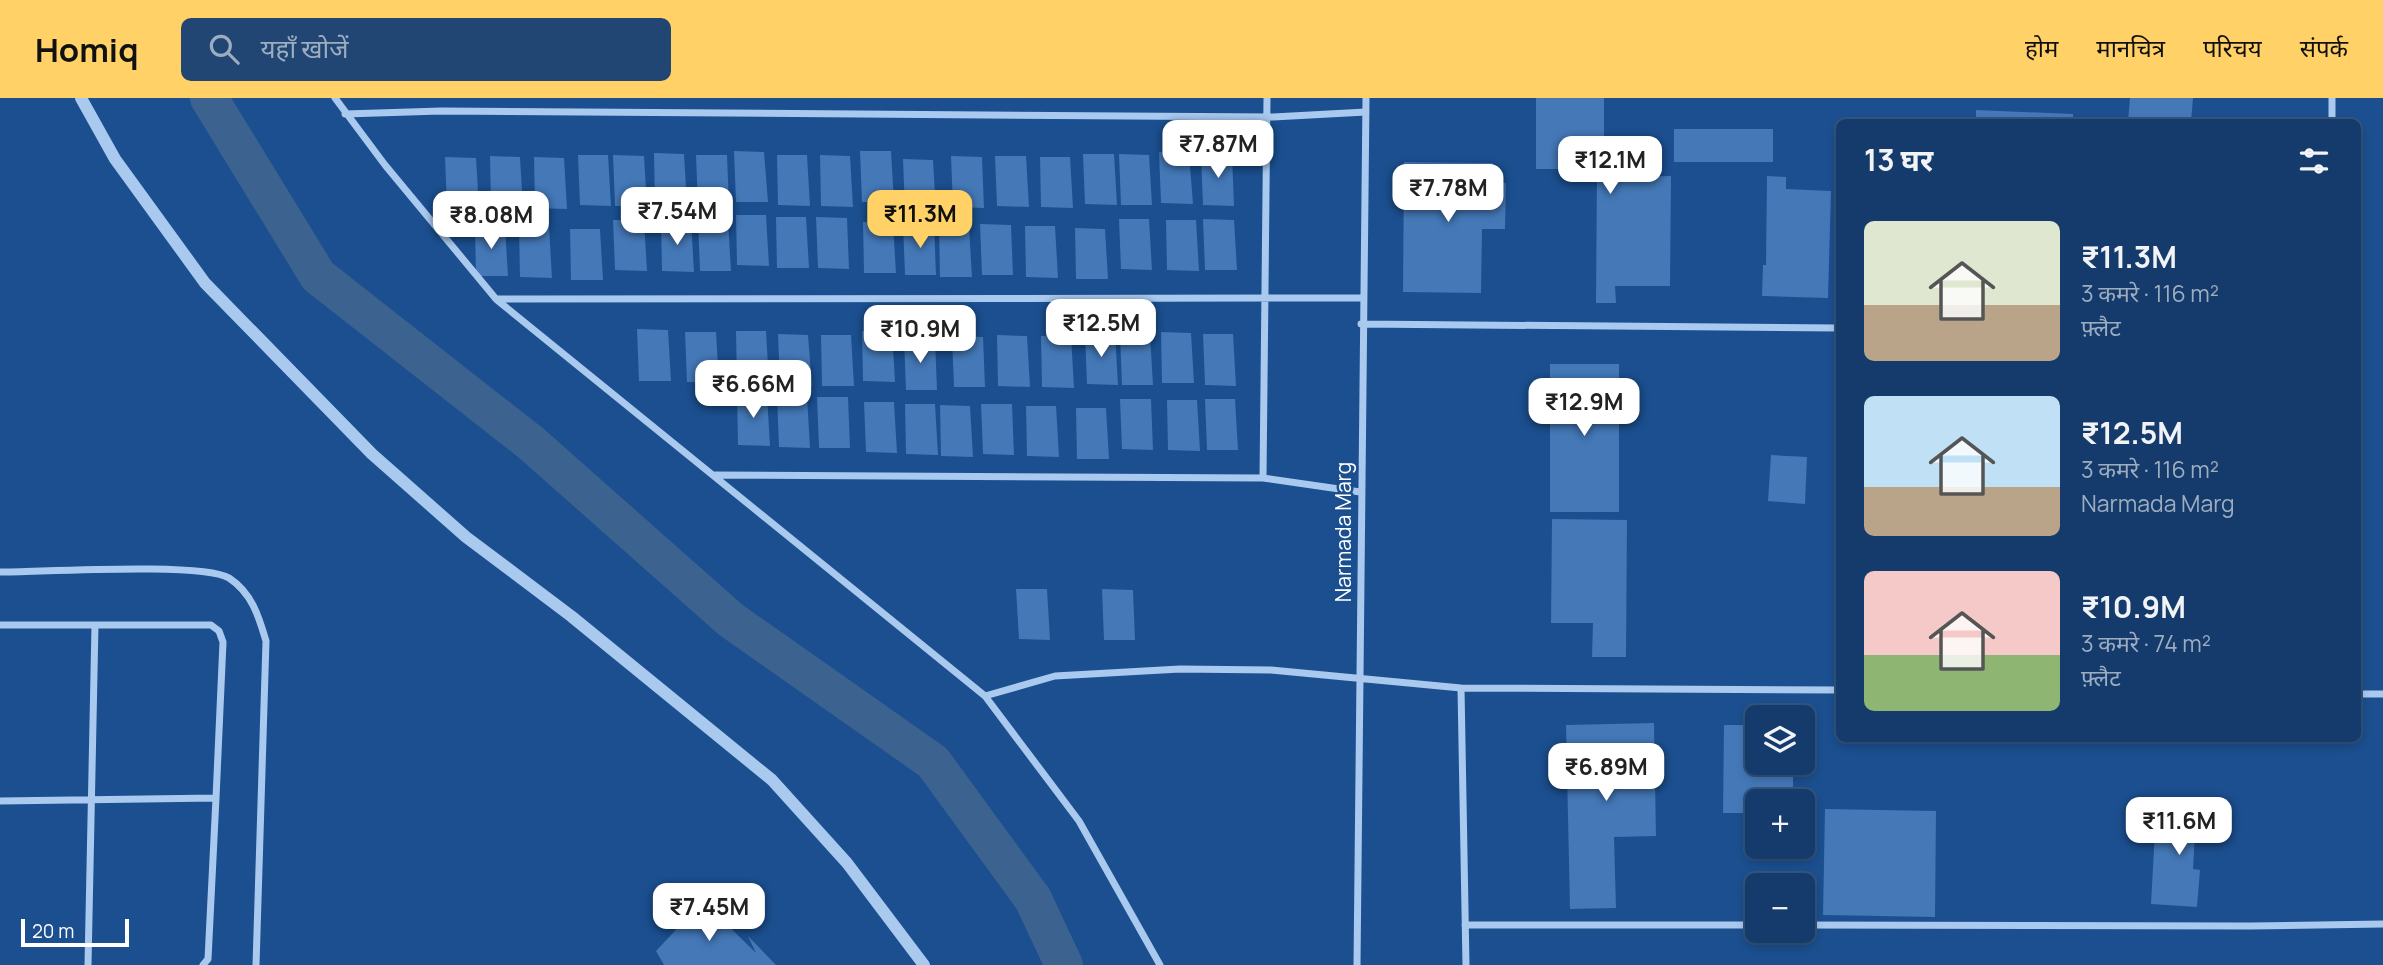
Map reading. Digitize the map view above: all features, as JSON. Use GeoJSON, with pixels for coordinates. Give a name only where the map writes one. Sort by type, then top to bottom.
{"type":"FeatureCollection","features":[{"type":"Feature","properties":{"kind":"street"},"geometry":{"type":"LineString","coordinates":[[81,98],[115,159],[214,292],[372,454],[466,537],[571,616],[772,779],[848,863],[924,965]]}},
{"type":"Feature","properties":{"kind":"street"},"geometry":{"type":"LineString","coordinates":[[335,98],[345,114],[496,299],[985,696],[1079,821],[1160,965]]}},
{"type":"Feature","properties":{"kind":"street"},"geometry":{"type":"LineString","coordinates":[[1263,478],[1267,98]]}},
{"type":"Feature","properties":{"kind":"street","name":"Narmada Marg"},"geometry":{"type":"LineString","coordinates":[[1357,965],[1366,98]]}},
{"type":"Feature","properties":{"kind":"street"},"geometry":{"type":"LineString","coordinates":[[2332,98],[2332,119]]}},
{"type":"Feature","properties":{"kind":"street"},"geometry":{"type":"LineString","coordinates":[[345,114],[441,111],[1266,117],[1366,112]]}},
{"type":"Feature","properties":{"kind":"street"},"geometry":{"type":"LineString","coordinates":[[496,299],[1362,298]]}},
{"type":"Feature","properties":{"kind":"street"},"geometry":{"type":"LineString","coordinates":[[1362,324],[1836,328]]}},
{"type":"Feature","properties":{"kind":"street"},"geometry":{"type":"LineString","coordinates":[[714,475],[1263,478],[1360,492]]}},
{"type":"Feature","properties":{"kind":"street"},"geometry":{"type":"LineString","coordinates":[[0,572],[196,569],[229,578],[255,605],[266,641],[256,965]]}},
{"type":"Feature","properties":{"kind":"street"},"geometry":{"type":"LineString","coordinates":[[0,625],[211,625],[219,631],[223,642],[216,797],[208,959],[203,965]]}},
{"type":"Feature","properties":{"kind":"street"},"geometry":{"type":"LineString","coordinates":[[88,965],[95,625]]}},
{"type":"Feature","properties":{"kind":"street"},"geometry":{"type":"LineString","coordinates":[[985,696],[1055,676],[1180,669],[1271,670],[1361,681],[1461,688],[1836,690]]}},
{"type":"Feature","properties":{"kind":"street"},"geometry":{"type":"LineString","coordinates":[[1461,688],[1466,965]]}},
{"type":"Feature","properties":{"kind":"street"},"geometry":{"type":"LineString","coordinates":[[2361,694],[2383,694]]}},
{"type":"Feature","properties":{"kind":"street"},"geometry":{"type":"LineString","coordinates":[[0,801],[216,797]]}},
{"type":"Feature","properties":{"kind":"street"},"geometry":{"type":"LineString","coordinates":[[1815,925],[2250,926],[2383,923]]}},
{"type":"Feature","properties":{"kind":"street"},"geometry":{"type":"LineString","coordinates":[[1465,925],[1745,925]]}},
{"type":"Feature","properties":{"kind":"building"},"geometry":{"type":"Polygon","coordinates":[[[1536,98],[1604,98],[1604,162],[1625,162],[1626,177],[1671,176],[1670,286],[1615,286],[1616,303],[1596,303],[1597,169],[1536,169],[1536,98]]]}},
{"type":"Feature","properties":{"kind":"building"},"geometry":{"type":"Polygon","coordinates":[[[2130,98],[2193,98],[2191,119],[2128,119],[2130,98]]]}},
{"type":"Feature","properties":{"kind":"building"},"geometry":{"type":"Polygon","coordinates":[[[1976,110],[2073,114],[2073,119],[1976,119],[1976,110]]]}},
{"type":"Feature","properties":{"kind":"building"},"geometry":{"type":"Polygon","coordinates":[[[1674,129],[1773,129],[1773,162],[1674,162],[1674,129]]]}},
{"type":"Feature","properties":{"kind":"building"},"geometry":{"type":"Polygon","coordinates":[[[734,151],[764,152],[768,202],[736,202],[734,151]]]}},
{"type":"Feature","properties":{"kind":"building"},"geometry":{"type":"Polygon","coordinates":[[[860,151],[891,151],[894,202],[862,202],[860,151]]]}},
{"type":"Feature","properties":{"kind":"building"},"geometry":{"type":"Polygon","coordinates":[[[1159,152],[1189,153],[1193,204],[1161,203],[1159,152]]]}},
{"type":"Feature","properties":{"kind":"building"},"geometry":{"type":"Polygon","coordinates":[[[654,153],[684,154],[687,204],[655,204],[654,153]]]}},
{"type":"Feature","properties":{"kind":"building"},"geometry":{"type":"Polygon","coordinates":[[[1083,154],[1114,154],[1117,205],[1085,204],[1083,154]]]}},
{"type":"Feature","properties":{"kind":"building"},"geometry":{"type":"Polygon","coordinates":[[[1119,154],[1149,155],[1152,205],[1121,205],[1119,154]]]}},
{"type":"Feature","properties":{"kind":"building"},"geometry":{"type":"Polygon","coordinates":[[[578,155],[608,155],[611,206],[580,205],[578,155]]]}},
{"type":"Feature","properties":{"kind":"building"},"geometry":{"type":"Polygon","coordinates":[[[613,155],[644,156],[647,206],[615,206],[613,155]]]}},
{"type":"Feature","properties":{"kind":"building"},"geometry":{"type":"Polygon","coordinates":[[[696,155],[727,155],[729,207],[698,206],[696,155]]]}},
{"type":"Feature","properties":{"kind":"building"},"geometry":{"type":"Polygon","coordinates":[[[777,155],[807,155],[810,206],[778,205],[777,155]]]}},
{"type":"Feature","properties":{"kind":"building"},"geometry":{"type":"Polygon","coordinates":[[[820,155],[850,156],[853,207],[821,206],[820,155]]]}},
{"type":"Feature","properties":{"kind":"building"},"geometry":{"type":"Polygon","coordinates":[[[1201,155],[1232,155],[1234,206],[1203,205],[1201,155]]]}},
{"type":"Feature","properties":{"kind":"building"},"geometry":{"type":"Polygon","coordinates":[[[490,156],[520,157],[523,208],[491,207],[490,156]]]}},
{"type":"Feature","properties":{"kind":"building"},"geometry":{"type":"Polygon","coordinates":[[[951,156],[982,157],[984,208],[953,207],[951,156]]]}},
{"type":"Feature","properties":{"kind":"building"},"geometry":{"type":"Polygon","coordinates":[[[995,156],[1026,156],[1029,207],[997,206],[995,156]]]}},
{"type":"Feature","properties":{"kind":"building"},"geometry":{"type":"Polygon","coordinates":[[[445,157],[476,158],[479,208],[447,208],[445,157]]]}},
{"type":"Feature","properties":{"kind":"building"},"geometry":{"type":"Polygon","coordinates":[[[534,157],[564,158],[567,209],[535,208],[534,157]]]}},
{"type":"Feature","properties":{"kind":"building"},"geometry":{"type":"Polygon","coordinates":[[[1040,157],[1070,157],[1073,208],[1041,207],[1040,157]]]}},
{"type":"Feature","properties":{"kind":"building"},"geometry":{"type":"Polygon","coordinates":[[[903,159],[933,160],[936,211],[905,210],[903,159]]]}},
{"type":"Feature","properties":{"kind":"building"},"geometry":{"type":"Polygon","coordinates":[[[1404,162],[1493,163],[1492,182],[1506,183],[1505,229],[1482,229],[1481,293],[1403,292],[1404,162]]]}},
{"type":"Feature","properties":{"kind":"building"},"geometry":{"type":"Polygon","coordinates":[[[1767,176],[1786,177],[1786,189],[1831,191],[1828,298],[1762,296],[1763,265],[1766,265],[1767,176]]]}},
{"type":"Feature","properties":{"kind":"building"},"geometry":{"type":"Polygon","coordinates":[[[736,215],[766,215],[769,266],[737,265],[736,215]]]}},
{"type":"Feature","properties":{"kind":"building"},"geometry":{"type":"Polygon","coordinates":[[[776,217],[806,217],[809,268],[777,268],[776,217]]]}},
{"type":"Feature","properties":{"kind":"building"},"geometry":{"type":"Polygon","coordinates":[[[816,217],[847,218],[849,269],[818,268],[816,217]]]}},
{"type":"Feature","properties":{"kind":"building"},"geometry":{"type":"Polygon","coordinates":[[[1119,219],[1149,219],[1152,270],[1121,269],[1119,219]]]}},
{"type":"Feature","properties":{"kind":"building"},"geometry":{"type":"Polygon","coordinates":[[[1203,219],[1234,220],[1237,270],[1205,270],[1203,219]]]}},
{"type":"Feature","properties":{"kind":"building"},"geometry":{"type":"Polygon","coordinates":[[[613,220],[644,220],[647,271],[615,270],[613,220]]]}},
{"type":"Feature","properties":{"kind":"building"},"geometry":{"type":"Polygon","coordinates":[[[698,220],[728,220],[731,271],[700,271],[698,220]]]}},
{"type":"Feature","properties":{"kind":"building"},"geometry":{"type":"Polygon","coordinates":[[[1166,220],[1196,220],[1199,271],[1167,270],[1166,220]]]}},
{"type":"Feature","properties":{"kind":"building"},"geometry":{"type":"Polygon","coordinates":[[[661,221],[691,221],[694,272],[662,271],[661,221]]]}},
{"type":"Feature","properties":{"kind":"building"},"geometry":{"type":"Polygon","coordinates":[[[863,222],[893,223],[896,273],[864,273],[863,222]]]}},
{"type":"Feature","properties":{"kind":"building"},"geometry":{"type":"Polygon","coordinates":[[[903,224],[934,224],[936,275],[905,275],[903,224]]]}},
{"type":"Feature","properties":{"kind":"building"},"geometry":{"type":"Polygon","coordinates":[[[980,224],[1011,225],[1013,275],[982,275],[980,224]]]}},
{"type":"Feature","properties":{"kind":"building"},"geometry":{"type":"Polygon","coordinates":[[[475,225],[505,226],[508,276],[476,276],[475,225]]]}},
{"type":"Feature","properties":{"kind":"building"},"geometry":{"type":"Polygon","coordinates":[[[939,226],[969,227],[972,277],[940,277],[939,226]]]}},
{"type":"Feature","properties":{"kind":"building"},"geometry":{"type":"Polygon","coordinates":[[[1025,226],[1055,226],[1058,278],[1026,277],[1025,226]]]}},
{"type":"Feature","properties":{"kind":"building"},"geometry":{"type":"Polygon","coordinates":[[[519,227],[549,227],[552,278],[520,277],[519,227]]]}},
{"type":"Feature","properties":{"kind":"building"},"geometry":{"type":"Polygon","coordinates":[[[1075,228],[1105,229],[1108,279],[1076,279],[1075,228]]]}},
{"type":"Feature","properties":{"kind":"building"},"geometry":{"type":"Polygon","coordinates":[[[570,229],[600,229],[603,280],[571,280],[570,229]]]}},
{"type":"Feature","properties":{"kind":"building"},"geometry":{"type":"Polygon","coordinates":[[[637,329],[668,330],[671,381],[639,381],[637,329]]]}},
{"type":"Feature","properties":{"kind":"building"},"geometry":{"type":"Polygon","coordinates":[[[736,331],[766,331],[769,382],[737,382],[736,331]]]}},
{"type":"Feature","properties":{"kind":"building"},"geometry":{"type":"Polygon","coordinates":[[[862,331],[892,331],[895,382],[863,381],[862,331]]]}},
{"type":"Feature","properties":{"kind":"building"},"geometry":{"type":"Polygon","coordinates":[[[685,332],[716,332],[719,383],[687,382],[685,332]]]}},
{"type":"Feature","properties":{"kind":"building"},"geometry":{"type":"Polygon","coordinates":[[[1161,332],[1191,333],[1194,383],[1162,383],[1161,332]]]}},
{"type":"Feature","properties":{"kind":"building"},"geometry":{"type":"Polygon","coordinates":[[[1085,333],[1115,333],[1118,385],[1087,384],[1085,333]]]}},
{"type":"Feature","properties":{"kind":"building"},"geometry":{"type":"Polygon","coordinates":[[[778,334],[808,335],[812,386],[780,385],[778,334]]]}},
{"type":"Feature","properties":{"kind":"building"},"geometry":{"type":"Polygon","coordinates":[[[1120,334],[1150,334],[1153,385],[1122,385],[1120,334]]]}},
{"type":"Feature","properties":{"kind":"building"},"geometry":{"type":"Polygon","coordinates":[[[1203,334],[1233,334],[1236,386],[1205,385],[1203,334]]]}},
{"type":"Feature","properties":{"kind":"building"},"geometry":{"type":"Polygon","coordinates":[[[821,335],[851,335],[854,386],[822,386],[821,335]]]}},
{"type":"Feature","properties":{"kind":"building"},"geometry":{"type":"Polygon","coordinates":[[[997,335],[1027,336],[1030,387],[998,386],[997,335]]]}},
{"type":"Feature","properties":{"kind":"building"},"geometry":{"type":"Polygon","coordinates":[[[952,336],[983,337],[985,387],[954,387],[952,336]]]}},
{"type":"Feature","properties":{"kind":"building"},"geometry":{"type":"Polygon","coordinates":[[[1041,336],[1071,336],[1074,388],[1042,387],[1041,336]]]}},
{"type":"Feature","properties":{"kind":"building"},"geometry":{"type":"Polygon","coordinates":[[[904,339],[935,340],[937,390],[906,390],[904,339]]]}},
{"type":"Feature","properties":{"kind":"building"},"geometry":{"type":"Polygon","coordinates":[[[1550,364],[1619,364],[1619,512],[1550,512],[1550,364]]]}},
{"type":"Feature","properties":{"kind":"building"},"geometry":{"type":"Polygon","coordinates":[[[737,394],[767,395],[770,446],[738,445],[737,394]]]}},
{"type":"Feature","properties":{"kind":"building"},"geometry":{"type":"Polygon","coordinates":[[[777,396],[807,397],[810,448],[779,447],[777,396]]]}},
{"type":"Feature","properties":{"kind":"building"},"geometry":{"type":"Polygon","coordinates":[[[817,397],[848,397],[850,448],[819,448],[817,397]]]}},
{"type":"Feature","properties":{"kind":"building"},"geometry":{"type":"Polygon","coordinates":[[[1120,399],[1151,399],[1153,450],[1122,449],[1120,399]]]}},
{"type":"Feature","properties":{"kind":"building"},"geometry":{"type":"Polygon","coordinates":[[[1205,399],[1235,399],[1238,450],[1207,450],[1205,399]]]}},
{"type":"Feature","properties":{"kind":"building"},"geometry":{"type":"Polygon","coordinates":[[[1167,400],[1197,400],[1200,451],[1168,450],[1167,400]]]}},
{"type":"Feature","properties":{"kind":"building"},"geometry":{"type":"Polygon","coordinates":[[[864,402],[894,402],[897,453],[866,452],[864,402]]]}},
{"type":"Feature","properties":{"kind":"building"},"geometry":{"type":"Polygon","coordinates":[[[905,404],[935,404],[938,455],[906,454],[905,404]]]}},
{"type":"Feature","properties":{"kind":"building"},"geometry":{"type":"Polygon","coordinates":[[[981,404],[1012,404],[1014,455],[983,454],[981,404]]]}},
{"type":"Feature","properties":{"kind":"building"},"geometry":{"type":"Polygon","coordinates":[[[940,405],[970,406],[973,457],[941,456],[940,405]]]}},
{"type":"Feature","properties":{"kind":"building"},"geometry":{"type":"Polygon","coordinates":[[[1026,406],[1056,406],[1059,457],[1027,456],[1026,406]]]}},
{"type":"Feature","properties":{"kind":"building"},"geometry":{"type":"Polygon","coordinates":[[[1076,408],[1106,408],[1109,459],[1077,459],[1076,408]]]}},
{"type":"Feature","properties":{"kind":"building"},"geometry":{"type":"Polygon","coordinates":[[[1771,455],[1807,457],[1805,504],[1768,501],[1771,455]]]}},
{"type":"Feature","properties":{"kind":"building"},"geometry":{"type":"Polygon","coordinates":[[[1552,519],[1627,520],[1626,657],[1592,657],[1593,623],[1551,623],[1552,519]]]}},
{"type":"Feature","properties":{"kind":"building"},"geometry":{"type":"Polygon","coordinates":[[[1016,589],[1047,589],[1050,640],[1019,639],[1016,589]]]}},
{"type":"Feature","properties":{"kind":"building"},"geometry":{"type":"Polygon","coordinates":[[[1102,589],[1133,590],[1135,640],[1104,640],[1102,589]]]}},
{"type":"Feature","properties":{"kind":"building"},"geometry":{"type":"Polygon","coordinates":[[[1654,723],[1656,836],[1614,837],[1616,908],[1570,909],[1566,725],[1654,723]]]}},
{"type":"Feature","properties":{"kind":"building"},"geometry":{"type":"Polygon","coordinates":[[[1724,725],[1745,725],[1745,775],[1793,775],[1793,789],[1745,789],[1745,813],[1723,813],[1724,725]]]}},
{"type":"Feature","properties":{"kind":"building"},"geometry":{"type":"Polygon","coordinates":[[[1825,809],[1936,811],[1935,917],[1823,915],[1825,809]]]}},
{"type":"Feature","properties":{"kind":"building"},"geometry":{"type":"Polygon","coordinates":[[[2156,812],[2223,815],[2222,833],[2195,832],[2193,869],[2200,870],[2197,907],[2151,904],[2156,812]]]}},
{"type":"Feature","properties":{"kind":"building"},"geometry":{"type":"Polygon","coordinates":[[[703,901],[756,953],[748,936],[776,965],[664,965],[656,951],[703,901]]]}},
{"type":"Feature","properties":{"kind":"waterway"},"geometry":{"type":"LineString","coordinates":[[209,98],[318,276],[531,443],[731,620],[933,762],[1033,899],[1064,965]]}}]}
